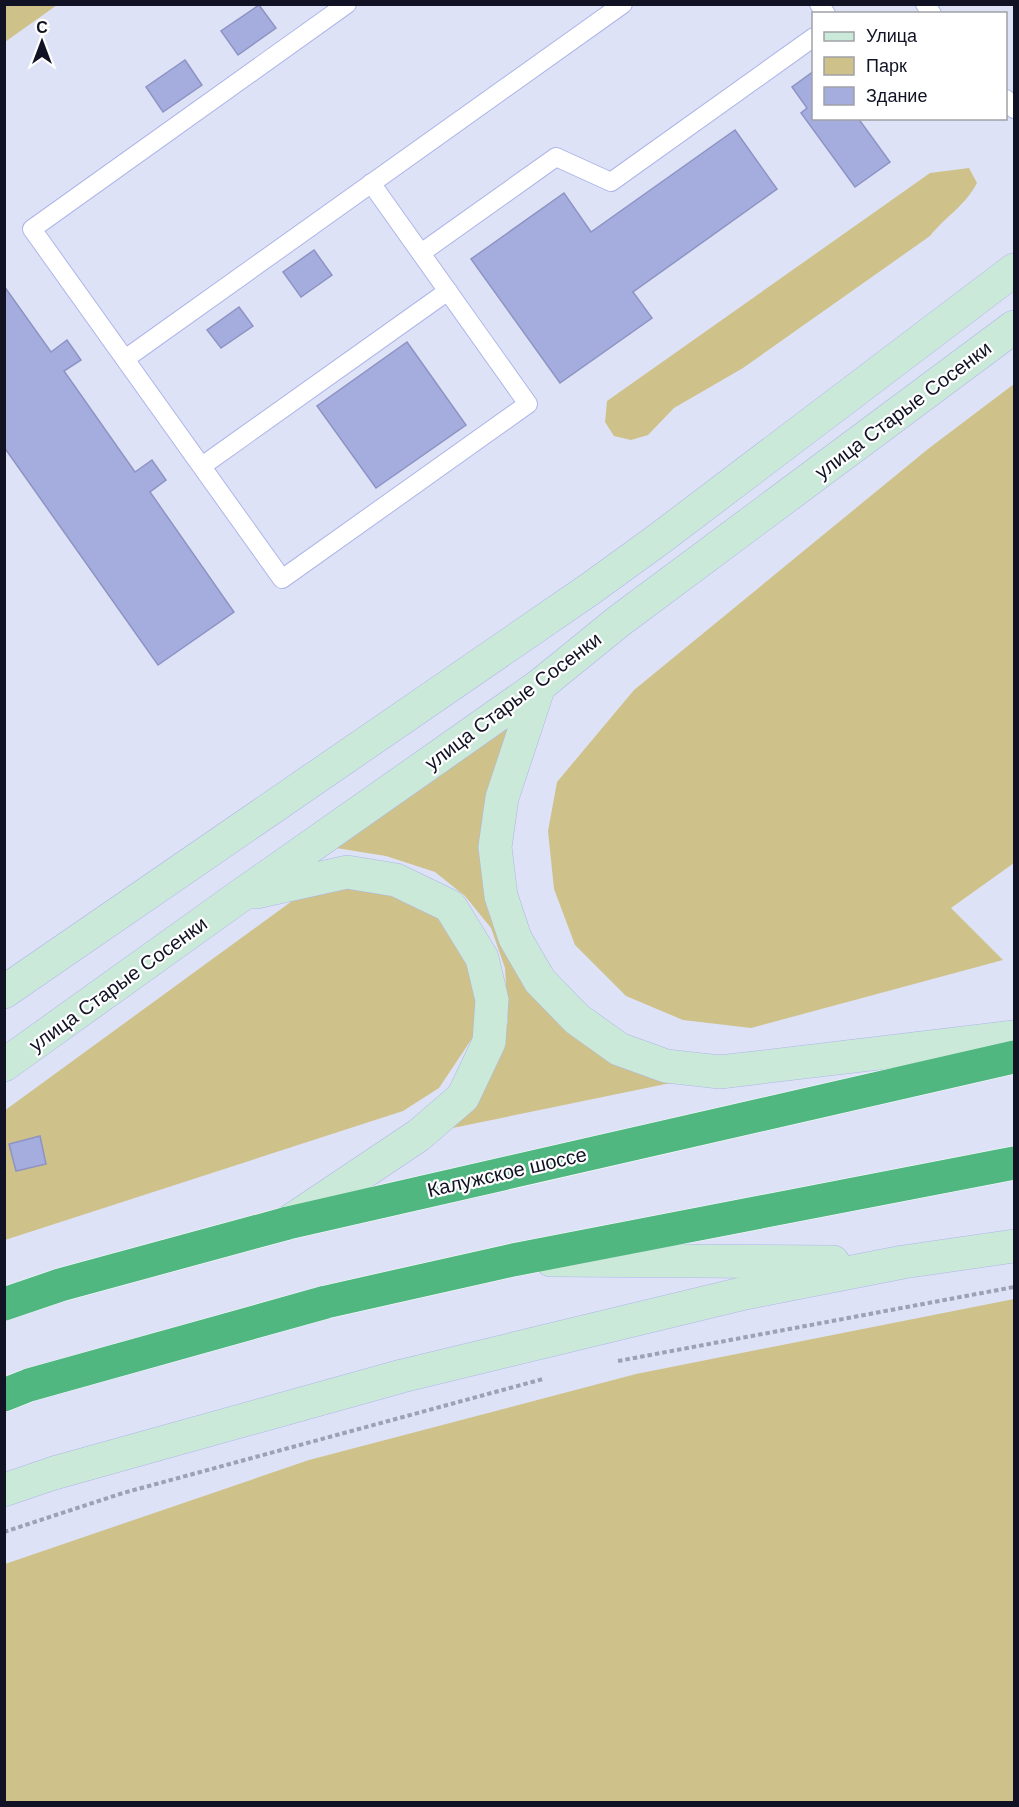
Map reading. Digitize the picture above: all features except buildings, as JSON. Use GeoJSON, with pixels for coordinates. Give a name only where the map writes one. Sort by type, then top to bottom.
{"type":"FeatureCollection","features":[{"type":"Feature","properties":{"kind":"highway","name":"Калужское шоссе"},"geometry":{"type":"LineString","coordinates":[[4,1304],[60,1285],[288,1222],[1014,1057]]}},
{"type":"Feature","properties":{"kind":"highway"},"geometry":{"type":"LineString","coordinates":[[4,1395],[29,1385],[326,1302],[513,1260],[1014,1163]]}},
{"type":"Feature","properties":{"kind":"main road"},"geometry":{"type":"LineString","coordinates":[[4,992],[590,589],[1014,270]]}},
{"type":"Feature","properties":{"kind":"main road","name":"улица Старые Сосенки"},"geometry":{"type":"LineString","coordinates":[[4,1065],[539,686],[619,621],[1014,327]]}},
{"type":"Feature","properties":{"kind":"main road"},"geometry":{"type":"LineString","coordinates":[[539,686],[502,798],[495,847],[501,896],[515,939],[540,981],[577,1018],[619,1049],[666,1066],[720,1072],[1014,1037]]}},
{"type":"Feature","properties":{"kind":"main road"},"geometry":{"type":"LineString","coordinates":[[240,896],[347,872],[396,880],[450,906],[482,958],[492,1000],[489,1042],[464,1097],[419,1135],[288,1222]]}},
{"type":"Feature","properties":{"kind":"main road"},"geometry":{"type":"LineString","coordinates":[[4,1490],[54,1473],[402,1376],[745,1293],[903,1262],[1014,1246]]}},
{"type":"Feature","properties":{"kind":"main road"},"geometry":{"type":"LineString","coordinates":[[513,1260],[903,1262]]}},
{"type":"Feature","properties":{"kind":"lane"},"geometry":{"type":"LineString","coordinates":[[347,4],[32,229],[282,579],[528,404],[371,183]]}},
{"type":"Feature","properties":{"kind":"lane"},"geometry":{"type":"LineString","coordinates":[[125,358],[623,4]]}},
{"type":"Feature","properties":{"kind":"lane"},"geometry":{"type":"LineString","coordinates":[[421,253],[556,157],[610,182],[812,39]]}},
{"type":"Feature","properties":{"kind":"lane"},"geometry":{"type":"LineString","coordinates":[[202,466],[448,291]]}},
{"type":"Feature","properties":{"kind":"path"},"geometry":{"type":"LineString","coordinates":[[617,1361],[1014,1287]]}},
{"type":"Feature","properties":{"kind":"path"},"geometry":{"type":"LineString","coordinates":[[4,1532],[123,1493],[548,1377]]}},
{"type":"Feature","properties":{"kind":"green space"},"geometry":{"type":"Polygon","coordinates":[[[5,4],[57,4],[57,5],[5,42],[5,4]]]}},
{"type":"Feature","properties":{"kind":"green space"},"geometry":{"type":"Polygon","coordinates":[[[969,168],[977,183],[961,205],[930,236],[743,368],[674,408],[648,435],[631,440],[614,436],[605,422],[607,401],[930,173],[969,168]]]}},
{"type":"Feature","properties":{"kind":"green space"},"geometry":{"type":"Polygon","coordinates":[[[1014,384],[1014,863],[951,908],[1003,960],[751,1028],[683,1020],[626,996],[575,945],[554,889],[548,831],[557,782],[634,690],[928,449],[1014,384]]]}},
{"type":"Feature","properties":{"kind":"green space"},"geometry":{"type":"Polygon","coordinates":[[[521,713],[489,835],[553,1008],[700,1077],[438,1131],[499,1054],[508,1021],[505,968],[491,928],[465,896],[435,872],[386,856],[336,848],[521,713]]]}},
{"type":"Feature","properties":{"kind":"green space"},"geometry":{"type":"Polygon","coordinates":[[[351,882],[437,907],[480,980],[473,1037],[439,1088],[403,1111],[5,1240],[4,1111],[303,893],[351,882]]]}},
{"type":"Feature","properties":{"kind":"green space"},"geometry":{"type":"Polygon","coordinates":[[[1014,1299],[1014,1802],[5,1802],[5,1564],[309,1460],[636,1374],[1014,1299]]]}}]}
